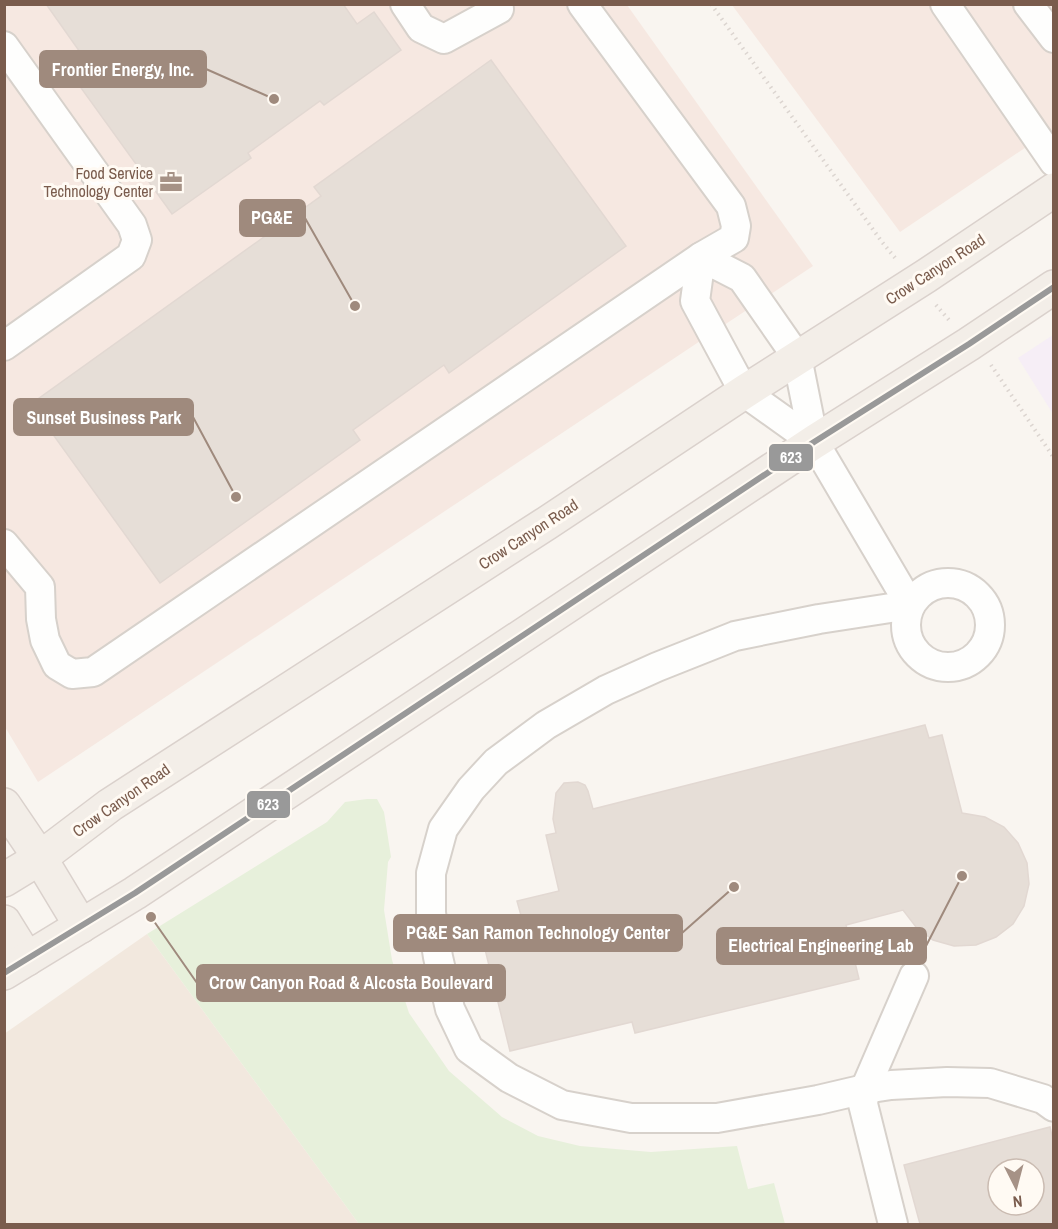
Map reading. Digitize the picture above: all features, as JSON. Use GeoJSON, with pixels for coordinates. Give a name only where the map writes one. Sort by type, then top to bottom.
{"type":"FeatureCollection","features":[{"type":"Feature","properties":{"kind":"main road","name":"Crow Canyon Road"},"geometry":{"type":"LineString","coordinates":[[4,880],[40,858],[110,805],[797,357],[916,282],[1053,190]]}},
{"type":"Feature","properties":{"kind":"main road"},"geometry":{"type":"LineString","coordinates":[[4,922],[16,966],[135,893],[814,442],[980,355],[1053,287]]}},
{"type":"Feature","properties":{"kind":"main road"},"geometry":{"type":"LineString","coordinates":[[4,805],[40,858],[81,926]]}},
{"type":"Feature","properties":{"kind":"lane"},"geometry":{"type":"LineString","coordinates":[[405,4],[421,28],[444,39],[500,6]]}},
{"type":"Feature","properties":{"kind":"lane"},"geometry":{"type":"LineString","coordinates":[[4,544],[40,587],[41,619],[45,640],[57,665],[72,674],[93,672],[701,257],[734,238],[736,225],[731,206],[582,4]]}},
{"type":"Feature","properties":{"kind":"lane"},"geometry":{"type":"LineString","coordinates":[[945,4],[1053,162]]}},
{"type":"Feature","properties":{"kind":"lane"},"geometry":{"type":"LineString","coordinates":[[1028,4],[1053,38]]}},
{"type":"Feature","properties":{"kind":"lane"},"geometry":{"type":"LineString","coordinates":[[4,46],[132,225],[137,240],[131,256],[4,346]]}},
{"type":"Feature","properties":{"kind":"lane"},"geometry":{"type":"LineString","coordinates":[[701,257],[742,278],[797,357],[814,442],[910,605],[819,619],[735,636],[606,690],[546,725],[496,762],[471,789],[443,830],[431,873],[431,913],[450,1009],[470,1050],[509,1078],[562,1105],[631,1118],[717,1118],[865,1089],[947,1082],[990,1083],[1043,1099],[1053,1107]]}},
{"type":"Feature","properties":{"kind":"lane"},"geometry":{"type":"LineString","coordinates":[[701,257],[695,301],[744,392],[814,442]]}},
{"type":"Feature","properties":{"kind":"lane"},"geometry":{"type":"LineString","coordinates":[[893,1224],[863,1104],[865,1089],[914,976]]}},
{"type":"Feature","properties":{"kind":"path"},"geometry":{"type":"LineString","coordinates":[[711,4],[882,242],[980,355],[1053,458]]}},
{"type":"Feature","properties":{"kind":"shaded area"},"geometry":{"type":"Polygon","coordinates":[[[5,5],[627,5],[813,266],[38,782],[5,727],[5,5]]]}},
{"type":"Feature","properties":{"kind":"shaded area"},"geometry":{"type":"Polygon","coordinates":[[[732,5],[1053,5],[1053,129],[900,232],[732,5]]]}},
{"type":"Feature","properties":{"kind":"shaded area"},"geometry":{"type":"Polygon","coordinates":[[[1053,335],[1053,414],[1018,358],[1053,335]]]}},
{"type":"Feature","properties":{"kind":"shaded area"},"geometry":{"type":"Polygon","coordinates":[[[147,934],[359,1224],[5,1224],[4,1034],[147,934]]]}},
{"type":"Feature","properties":{"kind":"green space"},"geometry":{"type":"Polygon","coordinates":[[[377,799],[384,812],[391,857],[388,862],[384,910],[392,960],[409,1013],[449,1071],[502,1117],[538,1136],[580,1146],[651,1152],[737,1146],[748,1189],[774,1183],[785,1224],[359,1224],[147,934],[327,822],[345,802],[377,799]]]}},
{"type":"Feature","properties":{"kind":"building"},"geometry":{"type":"Polygon","coordinates":[[[46,4],[343,4],[357,24],[374,12],[401,50],[324,105],[320,101],[248,153],[251,158],[172,214],[76,81],[92,69],[46,4]]]}},
{"type":"Feature","properties":{"kind":"building"},"geometry":{"type":"Polygon","coordinates":[[[491,60],[626,246],[449,373],[444,365],[353,430],[360,440],[160,583],[31,404],[321,196],[314,187],[491,60]]]}},
{"type":"Feature","properties":{"kind":"building"},"geometry":{"type":"Polygon","coordinates":[[[925,725],[929,738],[942,735],[962,813],[985,817],[1004,827],[1018,843],[1027,863],[1029,884],[1024,906],[1013,924],[996,937],[976,945],[954,946],[933,940],[916,927],[903,910],[846,925],[859,979],[635,1033],[632,1022],[510,1051],[482,937],[524,926],[517,901],[559,891],[546,835],[556,833],[553,819],[556,793],[564,783],[578,782],[585,785],[593,809],[925,725]]]}},
{"type":"Feature","properties":{"kind":"building"},"geometry":{"type":"Polygon","coordinates":[[[1050,1127],[1053,1140],[1053,1224],[920,1224],[904,1165],[1050,1127]]]}},
{"type":"Feature","properties":{"kind":"transit line","name":"623"},"geometry":{"type":"LineString","coordinates":[[4,973],[135,893],[814,442],[1054,287]]}},
{"type":"Feature","properties":{"kind":"place","name":"Frontier Energy, Inc."},"geometry":{"type":"Point","coordinates":[274,99]}},
{"type":"Feature","properties":{"kind":"place","name":"Food Service Technology Center"},"geometry":{"type":"Point","coordinates":[171,182]}},
{"type":"Feature","properties":{"kind":"place","name":"PG&E"},"geometry":{"type":"Point","coordinates":[355,306]}},
{"type":"Feature","properties":{"kind":"place","name":"Sunset Business Park"},"geometry":{"type":"Point","coordinates":[236,497]}},
{"type":"Feature","properties":{"kind":"place","name":"Electrical Engineering Lab"},"geometry":{"type":"Point","coordinates":[962,876]}},
{"type":"Feature","properties":{"kind":"place","name":"PG&E San Ramon Technology Center"},"geometry":{"type":"Point","coordinates":[734,887]}},
{"type":"Feature","properties":{"kind":"place","name":"Crow Canyon Road & Alcosta Boulevard"},"geometry":{"type":"Point","coordinates":[151,917]}}]}
